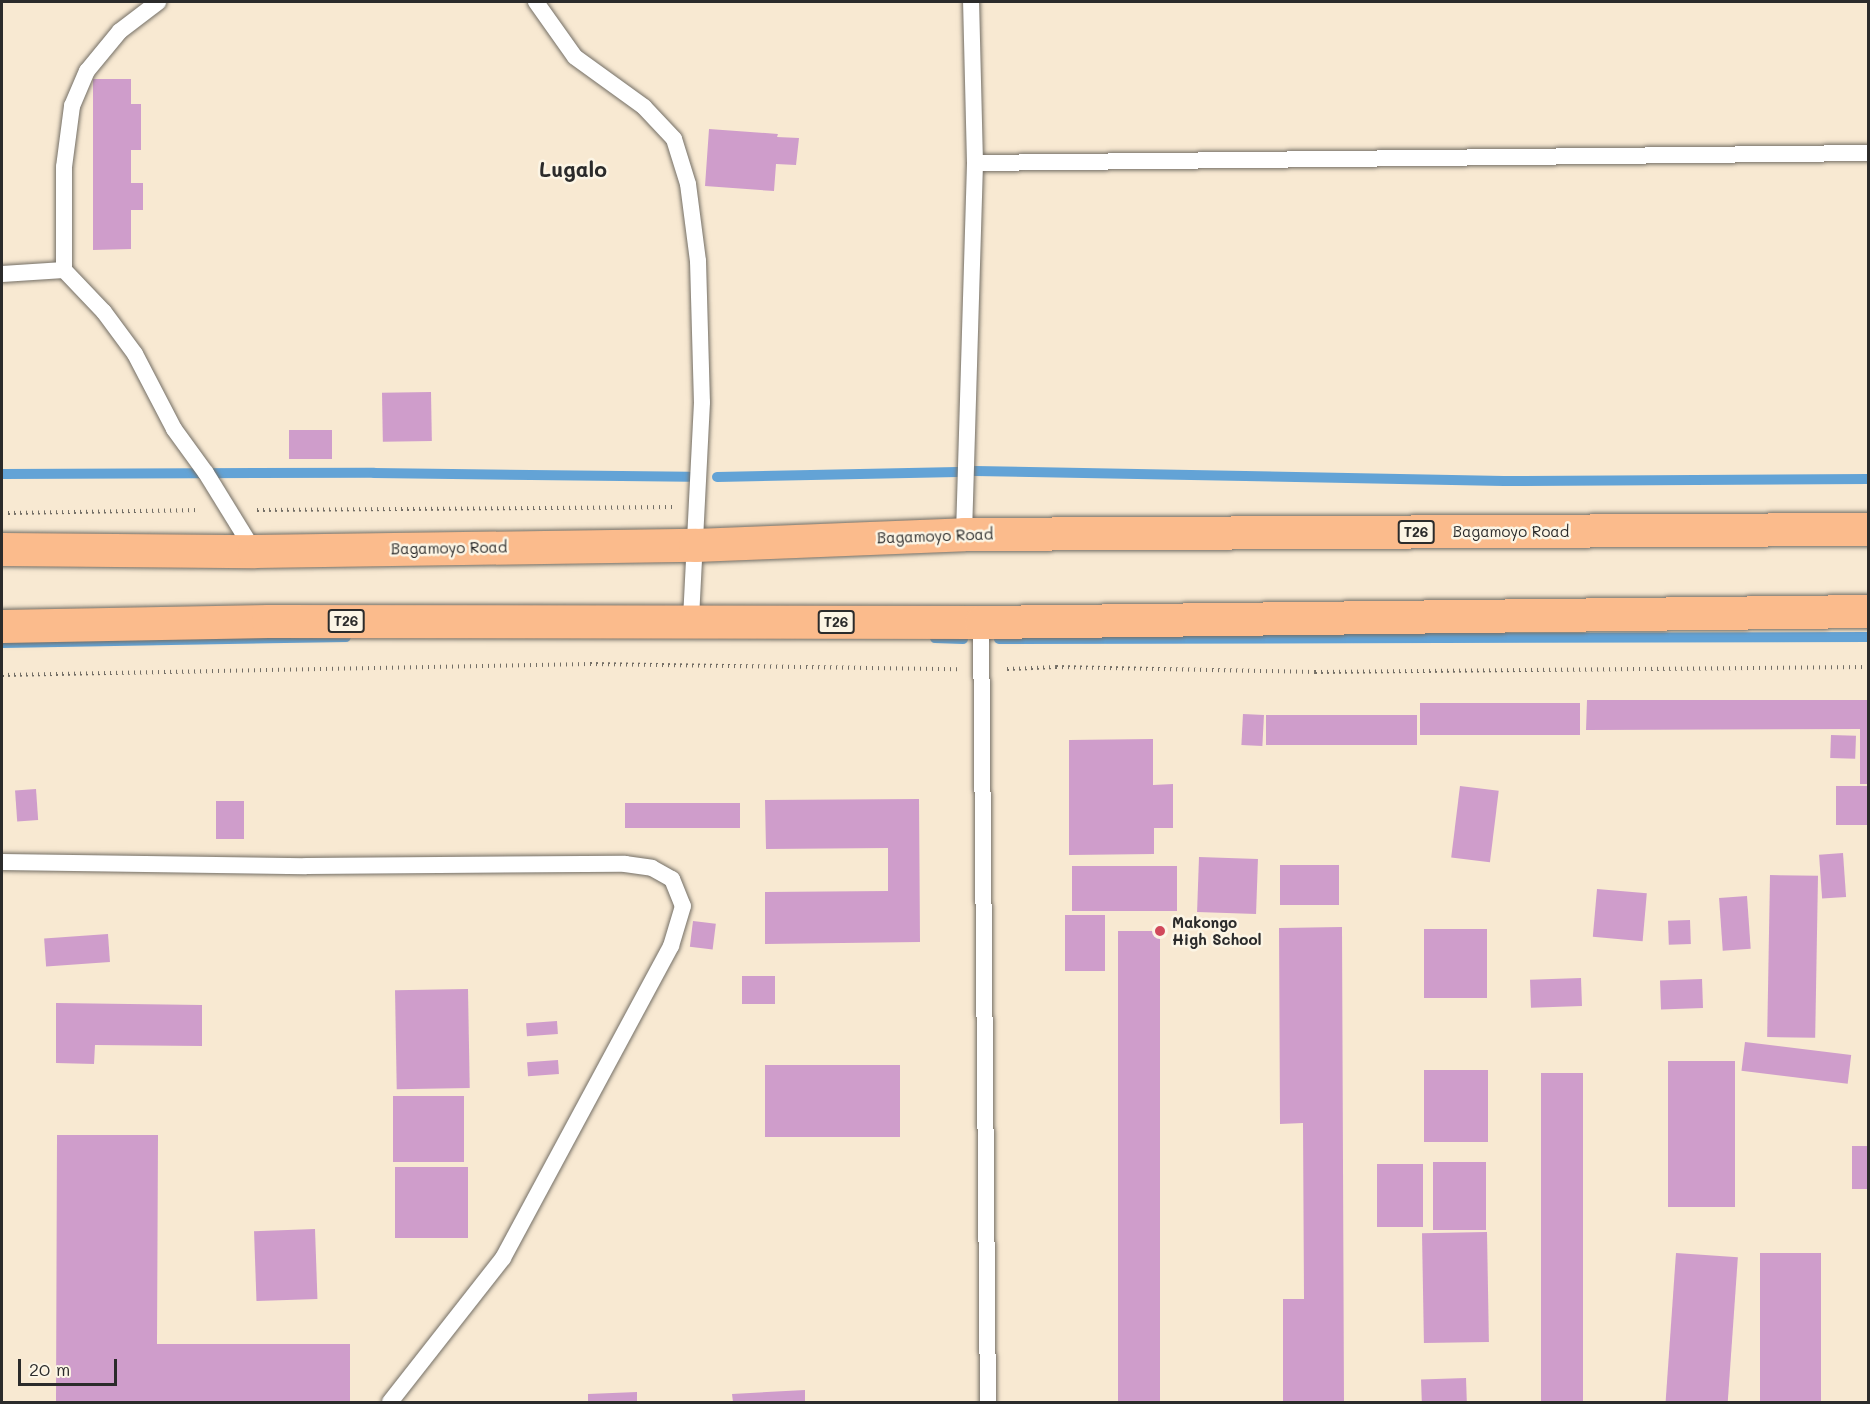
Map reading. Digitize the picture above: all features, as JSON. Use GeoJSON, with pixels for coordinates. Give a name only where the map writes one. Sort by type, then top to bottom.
{"type":"FeatureCollection","features":[{"type":"Feature","properties":{"kind":"highway","name":"Bagamoyo Road"},"geometry":{"type":"LineString","coordinates":[[2,549],[254,551],[695,545],[964,534],[1869,530]]}},
{"type":"Feature","properties":{"kind":"highway","name":"T26"},"geometry":{"type":"LineString","coordinates":[[2,626],[268,621],[981,622],[1869,611]]}},
{"type":"Feature","properties":{"kind":"lane"},"geometry":{"type":"LineString","coordinates":[[158,2],[120,31],[87,71],[72,106],[64,167],[64,270],[104,312],[135,354],[174,429],[230,510],[254,551]]}},
{"type":"Feature","properties":{"kind":"lane"},"geometry":{"type":"LineString","coordinates":[[536,2],[575,57],[644,107],[674,139],[688,184],[698,261],[702,402],[691,621]]}},
{"type":"Feature","properties":{"kind":"lane"},"geometry":{"type":"LineString","coordinates":[[964,534],[975,163],[971,2]]}},
{"type":"Feature","properties":{"kind":"lane"},"geometry":{"type":"LineString","coordinates":[[975,163],[1869,153]]}},
{"type":"Feature","properties":{"kind":"lane"},"geometry":{"type":"LineString","coordinates":[[2,274],[64,270]]}},
{"type":"Feature","properties":{"kind":"lane"},"geometry":{"type":"LineString","coordinates":[[981,622],[987,1402]]}},
{"type":"Feature","properties":{"kind":"lane"},"geometry":{"type":"LineString","coordinates":[[2,862],[306,866],[625,864],[652,868],[672,879],[683,906],[671,946],[503,1258],[390,1402]]}},
{"type":"Feature","properties":{"kind":"path"},"geometry":{"type":"LineString","coordinates":[[2,513],[698,507]]}},
{"type":"Feature","properties":{"kind":"path"},"geometry":{"type":"LineString","coordinates":[[2,675],[590,664],[981,670],[1056,667],[1315,672],[1869,667]]}},
{"type":"Feature","properties":{"kind":"building"},"geometry":{"type":"Polygon","coordinates":[[[93,79],[131,79],[131,104],[141,104],[141,150],[131,150],[131,183],[143,183],[143,210],[131,210],[131,249],[93,250],[93,79]]]}},
{"type":"Feature","properties":{"kind":"building"},"geometry":{"type":"Polygon","coordinates":[[[709,129],[778,134],[777,137],[799,138],[796,165],[776,164],[774,191],[705,186],[709,129]]]}},
{"type":"Feature","properties":{"kind":"building"},"geometry":{"type":"Polygon","coordinates":[[[431,392],[432,441],[383,442],[382,393],[431,392]]]}},
{"type":"Feature","properties":{"kind":"building"},"geometry":{"type":"Polygon","coordinates":[[[289,430],[332,430],[332,459],[289,459],[289,430]]]}},
{"type":"Feature","properties":{"kind":"building"},"geometry":{"type":"Polygon","coordinates":[[[1587,700],[1868,700],[1868,784],[1860,784],[1860,729],[1586,730],[1587,700]]]}},
{"type":"Feature","properties":{"kind":"building"},"geometry":{"type":"Polygon","coordinates":[[[1420,703],[1580,703],[1580,735],[1420,735],[1420,703]]]}},
{"type":"Feature","properties":{"kind":"building"},"geometry":{"type":"Polygon","coordinates":[[[1243,714],[1264,715],[1262,746],[1241,745],[1243,714]]]}},
{"type":"Feature","properties":{"kind":"building"},"geometry":{"type":"Polygon","coordinates":[[[1266,715],[1417,715],[1417,745],[1266,745],[1266,715]]]}},
{"type":"Feature","properties":{"kind":"building"},"geometry":{"type":"Polygon","coordinates":[[[1831,735],[1856,736],[1855,759],[1830,758],[1831,735]]]}},
{"type":"Feature","properties":{"kind":"building"},"geometry":{"type":"Polygon","coordinates":[[[1153,739],[1153,785],[1173,784],[1173,828],[1154,828],[1154,854],[1069,855],[1069,740],[1153,739]]]}},
{"type":"Feature","properties":{"kind":"building"},"geometry":{"type":"Polygon","coordinates":[[[1460,786],[1499,791],[1490,862],[1451,857],[1460,786]]]}},
{"type":"Feature","properties":{"kind":"building"},"geometry":{"type":"Polygon","coordinates":[[[1836,786],[1868,786],[1868,825],[1836,825],[1836,786]]]}},
{"type":"Feature","properties":{"kind":"building"},"geometry":{"type":"Polygon","coordinates":[[[36,789],[38,820],[17,821],[15,790],[36,789]]]}},
{"type":"Feature","properties":{"kind":"building"},"geometry":{"type":"Polygon","coordinates":[[[919,799],[920,942],[765,944],[765,892],[888,891],[888,848],[766,849],[765,800],[919,799]]]}},
{"type":"Feature","properties":{"kind":"building"},"geometry":{"type":"Polygon","coordinates":[[[216,801],[244,801],[244,839],[216,839],[216,801]]]}},
{"type":"Feature","properties":{"kind":"building"},"geometry":{"type":"Polygon","coordinates":[[[625,803],[740,803],[740,828],[625,828],[625,803]]]}},
{"type":"Feature","properties":{"kind":"building"},"geometry":{"type":"Polygon","coordinates":[[[1843,853],[1846,897],[1822,899],[1819,855],[1843,853]]]}},
{"type":"Feature","properties":{"kind":"building"},"geometry":{"type":"Polygon","coordinates":[[[1199,857],[1258,859],[1256,914],[1197,912],[1199,857]]]}},
{"type":"Feature","properties":{"kind":"building"},"geometry":{"type":"Polygon","coordinates":[[[1280,865],[1339,865],[1339,905],[1280,905],[1280,865]]]}},
{"type":"Feature","properties":{"kind":"building"},"geometry":{"type":"Polygon","coordinates":[[[1072,866],[1177,866],[1177,911],[1072,911],[1072,866]]]}},
{"type":"Feature","properties":{"kind":"building"},"geometry":{"type":"Polygon","coordinates":[[[1770,875],[1818,876],[1815,1038],[1767,1037],[1770,875]]]}},
{"type":"Feature","properties":{"kind":"building"},"geometry":{"type":"Polygon","coordinates":[[[1597,889],[1647,893],[1643,941],[1593,937],[1597,889]]]}},
{"type":"Feature","properties":{"kind":"building"},"geometry":{"type":"Polygon","coordinates":[[[1747,896],[1751,949],[1723,951],[1719,898],[1747,896]]]}},
{"type":"Feature","properties":{"kind":"building"},"geometry":{"type":"Polygon","coordinates":[[[1065,915],[1105,915],[1105,971],[1065,971],[1065,915]]]}},
{"type":"Feature","properties":{"kind":"building"},"geometry":{"type":"Polygon","coordinates":[[[1690,920],[1691,944],[1669,945],[1668,921],[1690,920]]]}},
{"type":"Feature","properties":{"kind":"building"},"geometry":{"type":"Polygon","coordinates":[[[693,921],[716,924],[713,950],[690,947],[693,921]]]}},
{"type":"Feature","properties":{"kind":"building"},"geometry":{"type":"Polygon","coordinates":[[[1342,927],[1344,1402],[1283,1402],[1283,1299],[1304,1299],[1303,1123],[1280,1124],[1279,928],[1342,927]]]}},
{"type":"Feature","properties":{"kind":"building"},"geometry":{"type":"Polygon","coordinates":[[[1424,929],[1487,929],[1487,998],[1424,998],[1424,929]]]}},
{"type":"Feature","properties":{"kind":"building"},"geometry":{"type":"Polygon","coordinates":[[[1118,931],[1160,931],[1160,1402],[1118,1402],[1118,931]]]}},
{"type":"Feature","properties":{"kind":"building"},"geometry":{"type":"Polygon","coordinates":[[[108,934],[110,962],[46,966],[44,938],[108,934]]]}},
{"type":"Feature","properties":{"kind":"building"},"geometry":{"type":"Polygon","coordinates":[[[742,976],[775,976],[775,1004],[742,1004],[742,976]]]}},
{"type":"Feature","properties":{"kind":"building"},"geometry":{"type":"Polygon","coordinates":[[[1581,978],[1582,1006],[1531,1008],[1530,980],[1581,978]]]}},
{"type":"Feature","properties":{"kind":"building"},"geometry":{"type":"Polygon","coordinates":[[[1702,979],[1703,1008],[1661,1009],[1660,980],[1702,979]]]}},
{"type":"Feature","properties":{"kind":"building"},"geometry":{"type":"Polygon","coordinates":[[[468,989],[470,1088],[397,1089],[395,990],[468,989]]]}},
{"type":"Feature","properties":{"kind":"building"},"geometry":{"type":"Polygon","coordinates":[[[56,1003],[202,1005],[202,1046],[95,1045],[94,1064],[56,1063],[56,1003]]]}},
{"type":"Feature","properties":{"kind":"building"},"geometry":{"type":"Polygon","coordinates":[[[557,1021],[558,1034],[527,1036],[526,1023],[557,1021]]]}},
{"type":"Feature","properties":{"kind":"building"},"geometry":{"type":"Polygon","coordinates":[[[1745,1042],[1851,1055],[1848,1084],[1741,1071],[1745,1042]]]}},
{"type":"Feature","properties":{"kind":"building"},"geometry":{"type":"Polygon","coordinates":[[[558,1060],[559,1074],[528,1076],[527,1062],[558,1060]]]}},
{"type":"Feature","properties":{"kind":"building"},"geometry":{"type":"Polygon","coordinates":[[[1668,1061],[1735,1061],[1735,1207],[1668,1207],[1668,1061]]]}},
{"type":"Feature","properties":{"kind":"building"},"geometry":{"type":"Polygon","coordinates":[[[765,1065],[900,1065],[900,1137],[765,1137],[765,1065]]]}},
{"type":"Feature","properties":{"kind":"building"},"geometry":{"type":"Polygon","coordinates":[[[1424,1070],[1488,1070],[1488,1142],[1424,1142],[1424,1070]]]}},
{"type":"Feature","properties":{"kind":"building"},"geometry":{"type":"Polygon","coordinates":[[[1541,1073],[1583,1073],[1583,1402],[1541,1402],[1541,1073]]]}},
{"type":"Feature","properties":{"kind":"building"},"geometry":{"type":"Polygon","coordinates":[[[393,1096],[464,1096],[464,1162],[393,1162],[393,1096]]]}},
{"type":"Feature","properties":{"kind":"building"},"geometry":{"type":"Polygon","coordinates":[[[57,1135],[158,1135],[157,1344],[350,1344],[350,1402],[56,1402],[57,1135]]]}},
{"type":"Feature","properties":{"kind":"building"},"geometry":{"type":"Polygon","coordinates":[[[1852,1146],[1868,1146],[1868,1189],[1852,1189],[1852,1146]]]}},
{"type":"Feature","properties":{"kind":"building"},"geometry":{"type":"Polygon","coordinates":[[[1433,1162],[1486,1162],[1486,1230],[1433,1230],[1433,1162]]]}},
{"type":"Feature","properties":{"kind":"building"},"geometry":{"type":"Polygon","coordinates":[[[1377,1164],[1423,1164],[1423,1227],[1377,1227],[1377,1164]]]}},
{"type":"Feature","properties":{"kind":"building"},"geometry":{"type":"Polygon","coordinates":[[[395,1167],[468,1167],[468,1238],[395,1238],[395,1167]]]}},
{"type":"Feature","properties":{"kind":"building"},"geometry":{"type":"Polygon","coordinates":[[[315,1229],[317,1299],[256,1301],[254,1231],[315,1229]]]}},
{"type":"Feature","properties":{"kind":"building"},"geometry":{"type":"Polygon","coordinates":[[[1487,1232],[1489,1342],[1424,1343],[1422,1233],[1487,1232]]]}},
{"type":"Feature","properties":{"kind":"building"},"geometry":{"type":"Polygon","coordinates":[[[1676,1253],[1738,1257],[1728,1402],[1666,1402],[1676,1253]]]}},
{"type":"Feature","properties":{"kind":"building"},"geometry":{"type":"Polygon","coordinates":[[[1760,1253],[1821,1253],[1821,1402],[1760,1402],[1760,1253]]]}},
{"type":"Feature","properties":{"kind":"building"},"geometry":{"type":"Polygon","coordinates":[[[1466,1378],[1467,1402],[1422,1402],[1421,1380],[1466,1378]]]}},
{"type":"Feature","properties":{"kind":"building"},"geometry":{"type":"Polygon","coordinates":[[[805,1390],[805,1402],[733,1402],[732,1394],[805,1390]]]}},
{"type":"Feature","properties":{"kind":"building"},"geometry":{"type":"Polygon","coordinates":[[[637,1392],[637,1402],[588,1402],[588,1394],[637,1392]]]}},
{"type":"Feature","properties":{"kind":"waterway"},"geometry":{"type":"LineString","coordinates":[[975,471],[1504,481],[1868,479]]}},
{"type":"Feature","properties":{"kind":"waterway"},"geometry":{"type":"LineString","coordinates":[[717,477],[958,472]]}},
{"type":"Feature","properties":{"kind":"waterway"},"geometry":{"type":"LineString","coordinates":[[2,474],[374,473],[689,477]]}},
{"type":"Feature","properties":{"kind":"waterway"},"geometry":{"type":"LineString","coordinates":[[2,643],[346,637]]}},
{"type":"Feature","properties":{"kind":"waterway"},"geometry":{"type":"LineString","coordinates":[[999,639],[1868,637]]}},
{"type":"Feature","properties":{"kind":"waterway"},"geometry":{"type":"LineString","coordinates":[[935,638],[963,639]]}},
{"type":"Feature","properties":{"kind":"place","name":"Makongo High School"},"geometry":{"type":"Point","coordinates":[1160,931]}},
{"type":"Feature","properties":{"kind":"district","name":"Lugalo"},"geometry":{"type":"Point","coordinates":[573,169]}}]}
